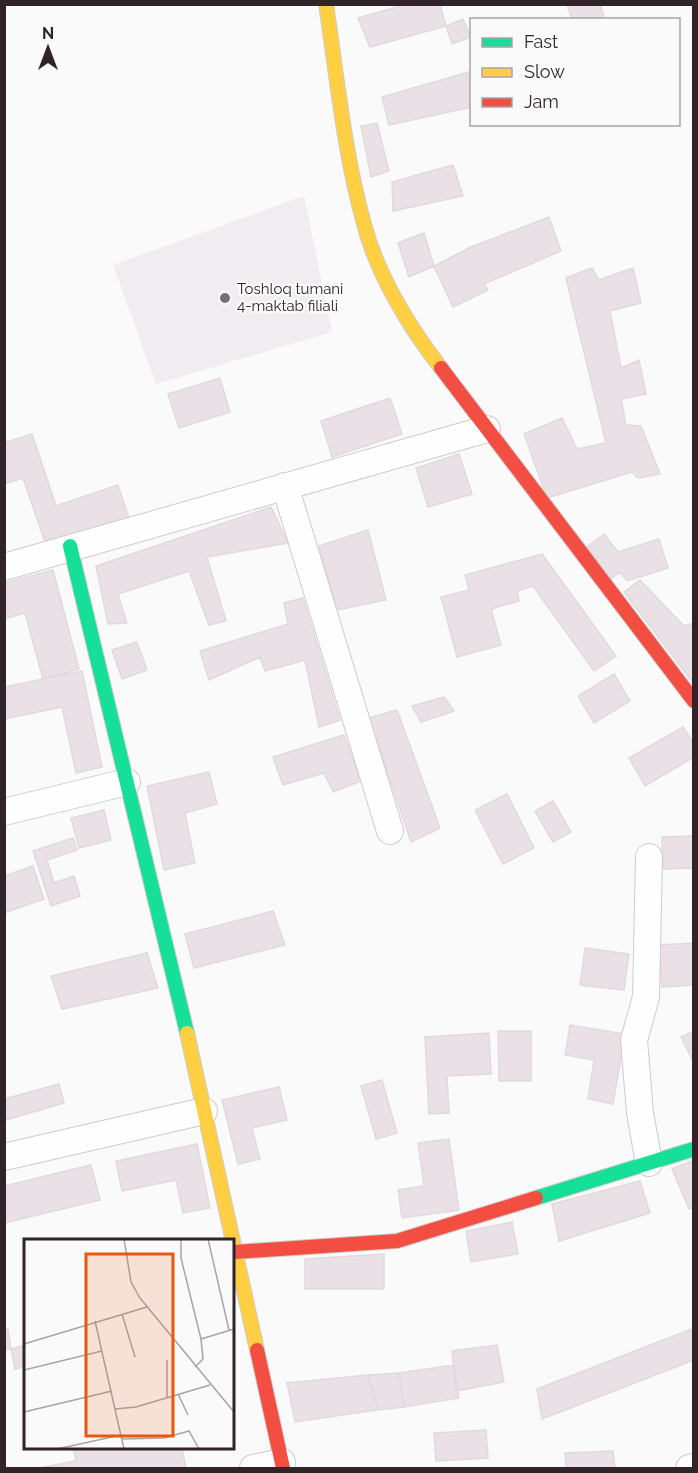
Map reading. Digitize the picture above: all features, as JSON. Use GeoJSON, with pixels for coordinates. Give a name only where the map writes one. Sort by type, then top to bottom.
{"type":"FeatureCollection","features":[{"type":"Feature","properties":{"kind":"street"},"geometry":{"type":"LineString","coordinates":[[326,4],[348,153],[364,226],[387,280],[430,354],[693,701]]}},
{"type":"Feature","properties":{"kind":"street"},"geometry":{"type":"LineString","coordinates":[[4,567],[70,546],[487,429]]}},
{"type":"Feature","properties":{"kind":"street"},"geometry":{"type":"LineString","coordinates":[[285,486],[390,831]]}},
{"type":"Feature","properties":{"kind":"street"},"geometry":{"type":"LineString","coordinates":[[70,546],[232,1239]]}},
{"type":"Feature","properties":{"kind":"street"},"geometry":{"type":"LineString","coordinates":[[4,812],[127,782]]}},
{"type":"Feature","properties":{"kind":"street"},"geometry":{"type":"LineString","coordinates":[[649,857],[646,997],[634,1040],[640,1113],[649,1163]]}},
{"type":"Feature","properties":{"kind":"street"},"geometry":{"type":"LineString","coordinates":[[4,1157],[204,1111]]}},
{"type":"Feature","properties":{"kind":"street"},"geometry":{"type":"LineString","coordinates":[[235,1252],[397,1240],[693,1149]]}},
{"type":"Feature","properties":{"kind":"street"},"geometry":{"type":"LineString","coordinates":[[234,1247],[283,1465],[253,1468]]}},
{"type":"Feature","properties":{"kind":"street"},"geometry":{"type":"LineString","coordinates":[[689,1468],[693,1467]]}},
{"type":"Feature","properties":{"kind":"shaded area","name":"Toshloq tumani 4-maktab filiali"},"geometry":{"type":"Polygon","coordinates":[[[304,196],[332,332],[156,384],[113,265],[304,196]]]}},
{"type":"Feature","properties":{"kind":"building"},"geometry":{"type":"Polygon","coordinates":[[[407,4],[440,4],[446,26],[370,47],[358,18],[407,4]]]}},
{"type":"Feature","properties":{"kind":"building"},"geometry":{"type":"Polygon","coordinates":[[[567,4],[600,4],[604,18],[571,18],[567,4]]]}},
{"type":"Feature","properties":{"kind":"building"},"geometry":{"type":"Polygon","coordinates":[[[463,19],[470,37],[452,44],[446,26],[463,19]]]}},
{"type":"Feature","properties":{"kind":"building"},"geometry":{"type":"Polygon","coordinates":[[[470,72],[470,107],[389,125],[382,97],[470,72]]]}},
{"type":"Feature","properties":{"kind":"building"},"geometry":{"type":"Polygon","coordinates":[[[377,123],[389,171],[371,177],[361,126],[377,123]]]}},
{"type":"Feature","properties":{"kind":"building"},"geometry":{"type":"Polygon","coordinates":[[[453,165],[463,196],[393,211],[392,182],[453,165]]]}},
{"type":"Feature","properties":{"kind":"building"},"geometry":{"type":"Polygon","coordinates":[[[549,217],[561,251],[484,284],[488,290],[453,307],[434,266],[471,247],[549,217]]]}},
{"type":"Feature","properties":{"kind":"building"},"geometry":{"type":"Polygon","coordinates":[[[424,233],[434,266],[409,277],[398,243],[424,233]]]}},
{"type":"Feature","properties":{"kind":"building"},"geometry":{"type":"Polygon","coordinates":[[[592,268],[599,280],[633,268],[641,303],[610,311],[621,368],[639,360],[646,394],[621,399],[626,425],[641,426],[660,474],[638,478],[632,472],[547,498],[524,434],[562,418],[577,449],[606,443],[566,278],[592,268]]]}},
{"type":"Feature","properties":{"kind":"building"},"geometry":{"type":"Polygon","coordinates":[[[220,378],[230,412],[179,428],[168,394],[220,378]]]}},
{"type":"Feature","properties":{"kind":"building"},"geometry":{"type":"Polygon","coordinates":[[[390,398],[402,434],[332,457],[321,421],[390,398]]]}},
{"type":"Feature","properties":{"kind":"building"},"geometry":{"type":"Polygon","coordinates":[[[32,434],[56,506],[118,485],[129,518],[46,545],[23,478],[4,484],[4,443],[32,434]]]}},
{"type":"Feature","properties":{"kind":"building"},"geometry":{"type":"Polygon","coordinates":[[[459,454],[472,494],[428,507],[416,468],[459,454]]]}},
{"type":"Feature","properties":{"kind":"building"},"geometry":{"type":"Polygon","coordinates":[[[271,507],[288,543],[207,557],[226,621],[209,625],[189,571],[118,594],[127,623],[108,624],[96,566],[271,507]]]}},
{"type":"Feature","properties":{"kind":"building"},"geometry":{"type":"Polygon","coordinates":[[[368,530],[386,600],[337,610],[319,546],[368,530]]]}},
{"type":"Feature","properties":{"kind":"building"},"geometry":{"type":"Polygon","coordinates":[[[604,534],[618,552],[659,539],[668,568],[627,581],[620,572],[607,582],[583,550],[604,534]]]}},
{"type":"Feature","properties":{"kind":"building"},"geometry":{"type":"Polygon","coordinates":[[[542,554],[616,656],[594,671],[533,586],[517,591],[519,601],[491,609],[501,645],[457,657],[441,597],[469,590],[465,575],[542,554]]]}},
{"type":"Feature","properties":{"kind":"building"},"geometry":{"type":"Polygon","coordinates":[[[53,570],[79,669],[43,679],[25,613],[4,619],[4,583],[53,570]]]}},
{"type":"Feature","properties":{"kind":"building"},"geometry":{"type":"Polygon","coordinates":[[[640,580],[684,626],[694,623],[694,684],[624,592],[640,580]]]}},
{"type":"Feature","properties":{"kind":"building"},"geometry":{"type":"Polygon","coordinates":[[[303,598],[340,720],[319,727],[305,660],[265,671],[260,657],[209,680],[200,651],[288,624],[284,603],[303,598]]]}},
{"type":"Feature","properties":{"kind":"building"},"geometry":{"type":"Polygon","coordinates":[[[137,642],[147,670],[122,679],[112,650],[137,642]]]}},
{"type":"Feature","properties":{"kind":"building"},"geometry":{"type":"Polygon","coordinates":[[[82,671],[102,767],[76,773],[62,707],[4,719],[4,687],[82,671]]]}},
{"type":"Feature","properties":{"kind":"building"},"geometry":{"type":"Polygon","coordinates":[[[614,674],[630,701],[594,723],[578,696],[614,674]]]}},
{"type":"Feature","properties":{"kind":"building"},"geometry":{"type":"Polygon","coordinates":[[[444,697],[454,711],[421,722],[412,706],[444,697]]]}},
{"type":"Feature","properties":{"kind":"building"},"geometry":{"type":"Polygon","coordinates":[[[397,710],[440,828],[411,842],[369,718],[397,710]]]}},
{"type":"Feature","properties":{"kind":"building"},"geometry":{"type":"Polygon","coordinates":[[[683,727],[694,744],[694,757],[645,786],[629,758],[683,727]]]}},
{"type":"Feature","properties":{"kind":"building"},"geometry":{"type":"Polygon","coordinates":[[[344,735],[361,781],[333,792],[324,773],[283,785],[273,757],[344,735]]]}},
{"type":"Feature","properties":{"kind":"building"},"geometry":{"type":"Polygon","coordinates":[[[209,772],[217,804],[185,813],[195,863],[164,870],[147,786],[209,772]]]}},
{"type":"Feature","properties":{"kind":"building"},"geometry":{"type":"Polygon","coordinates":[[[507,794],[534,848],[503,864],[475,810],[507,794]]]}},
{"type":"Feature","properties":{"kind":"building"},"geometry":{"type":"Polygon","coordinates":[[[553,801],[571,832],[553,842],[535,811],[553,801]]]}},
{"type":"Feature","properties":{"kind":"building"},"geometry":{"type":"Polygon","coordinates":[[[104,810],[111,840],[79,848],[71,818],[104,810]]]}},
{"type":"Feature","properties":{"kind":"building"},"geometry":{"type":"Polygon","coordinates":[[[694,836],[694,868],[663,869],[662,837],[694,836]]]}},
{"type":"Feature","properties":{"kind":"building"},"geometry":{"type":"Polygon","coordinates":[[[73,838],[77,850],[47,860],[54,883],[74,876],[80,896],[51,906],[33,851],[73,838]]]}},
{"type":"Feature","properties":{"kind":"building"},"geometry":{"type":"Polygon","coordinates":[[[33,866],[44,899],[4,913],[4,876],[33,866]]]}},
{"type":"Feature","properties":{"kind":"building"},"geometry":{"type":"Polygon","coordinates":[[[273,911],[285,945],[194,968],[185,934],[273,911]]]}},
{"type":"Feature","properties":{"kind":"building"},"geometry":{"type":"Polygon","coordinates":[[[694,943],[694,985],[662,987],[659,945],[694,943]]]}},
{"type":"Feature","properties":{"kind":"building"},"geometry":{"type":"Polygon","coordinates":[[[585,948],[629,954],[624,990],[580,985],[585,948]]]}},
{"type":"Feature","properties":{"kind":"building"},"geometry":{"type":"Polygon","coordinates":[[[147,953],[158,988],[62,1009],[51,976],[147,953]]]}},
{"type":"Feature","properties":{"kind":"building"},"geometry":{"type":"Polygon","coordinates":[[[570,1025],[625,1034],[613,1104],[588,1099],[594,1060],[565,1055],[570,1025]]]}},
{"type":"Feature","properties":{"kind":"building"},"geometry":{"type":"Polygon","coordinates":[[[498,1031],[531,1031],[531,1081],[499,1081],[498,1031]]]}},
{"type":"Feature","properties":{"kind":"building"},"geometry":{"type":"Polygon","coordinates":[[[694,1031],[694,1063],[681,1037],[694,1031]]]}},
{"type":"Feature","properties":{"kind":"building"},"geometry":{"type":"Polygon","coordinates":[[[489,1033],[491,1074],[447,1076],[449,1113],[429,1114],[425,1037],[489,1033]]]}},
{"type":"Feature","properties":{"kind":"building"},"geometry":{"type":"Polygon","coordinates":[[[382,1080],[397,1133],[376,1139],[361,1086],[382,1080]]]}},
{"type":"Feature","properties":{"kind":"building"},"geometry":{"type":"Polygon","coordinates":[[[59,1084],[64,1103],[6,1120],[4,1099],[59,1084]]]}},
{"type":"Feature","properties":{"kind":"building"},"geometry":{"type":"Polygon","coordinates":[[[279,1087],[287,1120],[252,1128],[260,1159],[238,1164],[222,1100],[279,1087]]]}},
{"type":"Feature","properties":{"kind":"building"},"geometry":{"type":"Polygon","coordinates":[[[449,1139],[459,1210],[402,1218],[398,1190],[424,1186],[418,1143],[449,1139]]]}},
{"type":"Feature","properties":{"kind":"building"},"geometry":{"type":"Polygon","coordinates":[[[197,1144],[210,1208],[183,1213],[176,1180],[122,1191],[116,1161],[197,1144]]]}},
{"type":"Feature","properties":{"kind":"building"},"geometry":{"type":"Polygon","coordinates":[[[694,1160],[694,1207],[689,1209],[672,1169],[694,1160]]]}},
{"type":"Feature","properties":{"kind":"building"},"geometry":{"type":"Polygon","coordinates":[[[91,1165],[100,1200],[4,1223],[4,1186],[91,1165]]]}},
{"type":"Feature","properties":{"kind":"building"},"geometry":{"type":"Polygon","coordinates":[[[640,1181],[650,1213],[559,1241],[552,1204],[640,1181]]]}},
{"type":"Feature","properties":{"kind":"building"},"geometry":{"type":"Polygon","coordinates":[[[512,1222],[518,1254],[471,1262],[466,1231],[512,1222]]]}},
{"type":"Feature","properties":{"kind":"building"},"geometry":{"type":"Polygon","coordinates":[[[384,1254],[384,1289],[305,1289],[305,1259],[384,1254]]]}},
{"type":"Feature","properties":{"kind":"building"},"geometry":{"type":"Polygon","coordinates":[[[694,1328],[694,1360],[542,1419],[537,1389],[694,1328]]]}},
{"type":"Feature","properties":{"kind":"building"},"geometry":{"type":"Polygon","coordinates":[[[8,1329],[11,1349],[4,1350],[4,1330],[8,1329]]]}},
{"type":"Feature","properties":{"kind":"building"},"geometry":{"type":"Polygon","coordinates":[[[497,1345],[504,1382],[456,1391],[452,1351],[497,1345]]]}},
{"type":"Feature","properties":{"kind":"building"},"geometry":{"type":"Polygon","coordinates":[[[24,1346],[24,1367],[15,1369],[11,1349],[24,1346]]]}},
{"type":"Feature","properties":{"kind":"building"},"geometry":{"type":"Polygon","coordinates":[[[454,1365],[459,1398],[404,1407],[399,1373],[454,1365]]]}},
{"type":"Feature","properties":{"kind":"building"},"geometry":{"type":"Polygon","coordinates":[[[399,1373],[404,1407],[378,1410],[368,1375],[399,1373]]]}},
{"type":"Feature","properties":{"kind":"building"},"geometry":{"type":"Polygon","coordinates":[[[368,1375],[378,1410],[295,1422],[287,1383],[368,1375]]]}},
{"type":"Feature","properties":{"kind":"building"},"geometry":{"type":"Polygon","coordinates":[[[486,1430],[488,1458],[436,1461],[434,1433],[486,1430]]]}},
{"type":"Feature","properties":{"kind":"building"},"geometry":{"type":"Polygon","coordinates":[[[73,1449],[182,1449],[186,1468],[39,1468],[76,1461],[73,1449]]]}},
{"type":"Feature","properties":{"kind":"building"},"geometry":{"type":"Polygon","coordinates":[[[613,1451],[615,1468],[566,1468],[565,1453],[613,1451]]]}},
{"type":"Feature","properties":{"kind":"traffic: fast"},"geometry":{"type":"LineString","coordinates":[[70,546],[187,1033]]}},
{"type":"Feature","properties":{"kind":"traffic: fast"},"geometry":{"type":"LineString","coordinates":[[536,1198],[694,1149]]}},
{"type":"Feature","properties":{"kind":"traffic: slow"},"geometry":{"type":"LineString","coordinates":[[326,4],[346,142],[357,197],[370,243],[395,299],[441,368]]}},
{"type":"Feature","properties":{"kind":"traffic: slow"},"geometry":{"type":"LineString","coordinates":[[187,1033],[232,1239]]}},
{"type":"Feature","properties":{"kind":"traffic: slow"},"geometry":{"type":"LineString","coordinates":[[234,1246],[257,1350]]}},
{"type":"Feature","properties":{"kind":"traffic: jam"},"geometry":{"type":"LineString","coordinates":[[441,368],[694,701]]}},
{"type":"Feature","properties":{"kind":"traffic: jam"},"geometry":{"type":"LineString","coordinates":[[235,1252],[397,1241],[536,1198]]}},
{"type":"Feature","properties":{"kind":"traffic: jam"},"geometry":{"type":"LineString","coordinates":[[257,1350],[283,1468]]}},
{"type":"Feature","properties":{"kind":"place","name":"Toshloq tumani 4-maktab filiali"},"geometry":{"type":"Point","coordinates":[225,298]}}]}
